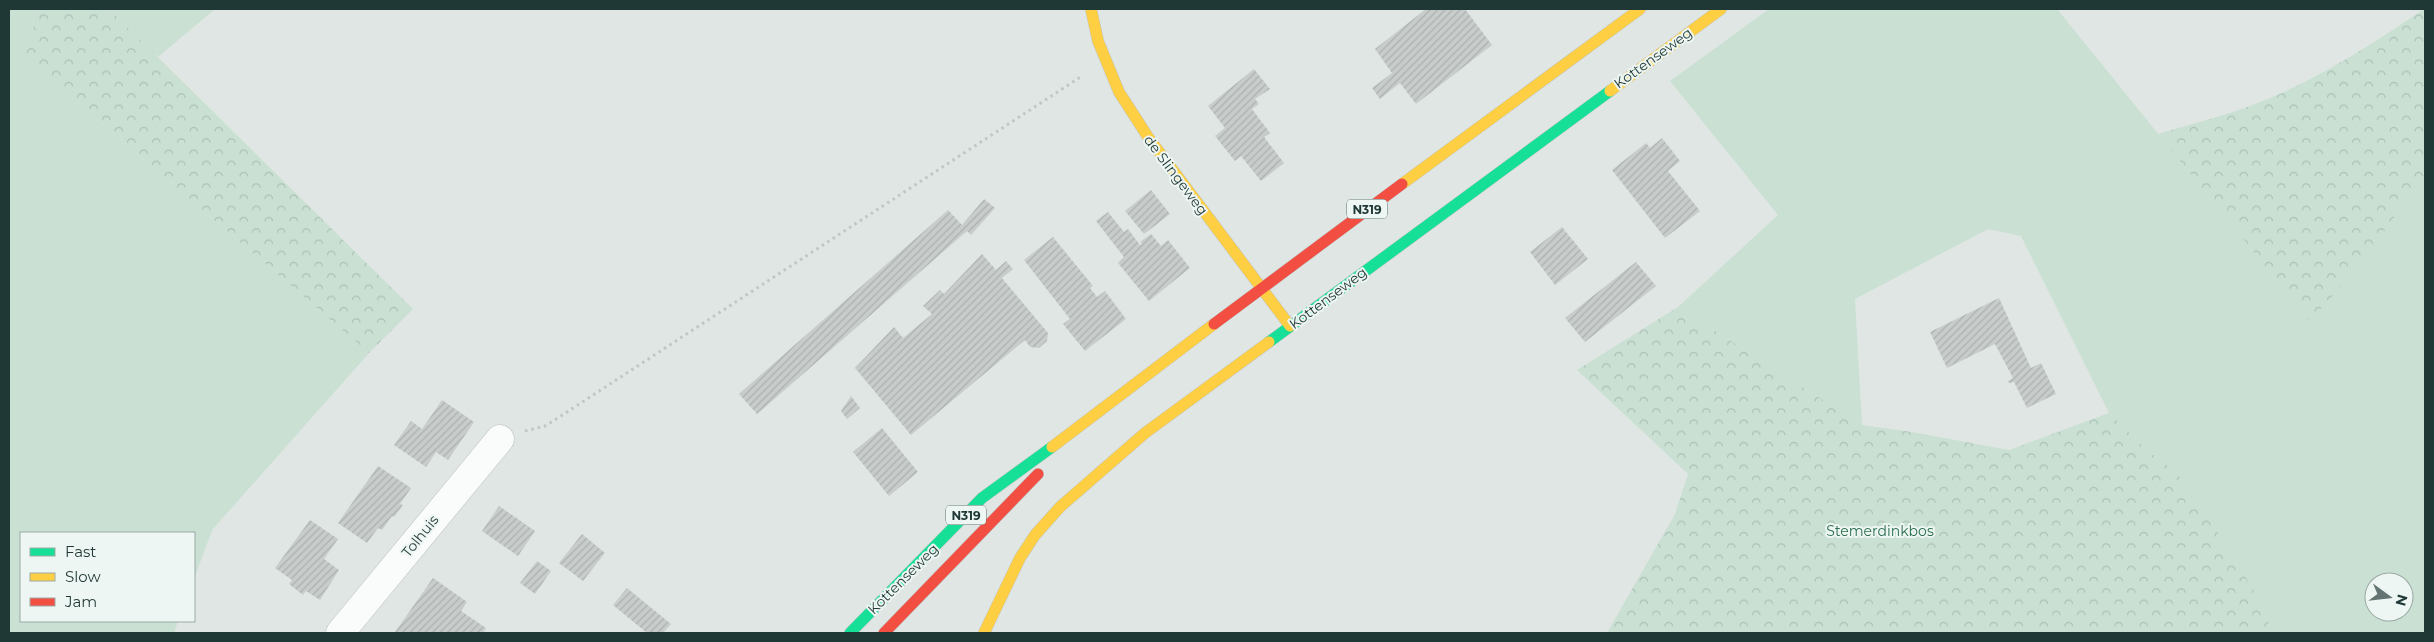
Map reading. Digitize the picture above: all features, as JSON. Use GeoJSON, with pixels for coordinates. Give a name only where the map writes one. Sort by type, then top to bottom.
{"type":"FeatureCollection","features":[{"type":"Feature","properties":{"kind":"street","name":"de Slingeweg"},"geometry":{"type":"LineString","coordinates":[[1092,9],[1098,41],[1119,92],[1148,138],[1290,326]]}},
{"type":"Feature","properties":{"kind":"street","name":"Kottenseweg"},"geometry":{"type":"LineString","coordinates":[[850,633],[982,498],[1097,415],[1260,288],[1640,9]]}},
{"type":"Feature","properties":{"kind":"street","name":"Kottenseweg"},"geometry":{"type":"LineString","coordinates":[[984,633],[1016,567],[1035,535],[1066,501],[1145,433],[1720,9]]}},
{"type":"Feature","properties":{"kind":"street","name":"Kottenseweg"},"geometry":{"type":"LineString","coordinates":[[884,633],[1097,415]]}},
{"type":"Feature","properties":{"kind":"street","name":"Tolhuis"},"geometry":{"type":"LineString","coordinates":[[340,633],[500,439]]}},
{"type":"Feature","properties":{"kind":"path"},"geometry":{"type":"LineString","coordinates":[[500,439],[551,422],[1064,86],[1107,63]]}},
{"type":"Feature","properties":{"kind":"green space"},"geometry":{"type":"Polygon","coordinates":[[[9,9],[34,9],[33,39],[22,55],[369,353],[212,530],[195,576],[195,532],[20,532],[20,622],[178,622],[174,633],[9,633],[9,9]]]}},
{"type":"Feature","properties":{"kind":"green space"},"geometry":{"type":"Polygon","coordinates":[[[34,9],[109,9],[413,309],[369,353],[21,54],[33,39],[34,9]]]}},
{"type":"Feature","properties":{"kind":"green space"},"geometry":{"type":"Polygon","coordinates":[[[109,9],[215,9],[158,57],[109,9]]]}},
{"type":"Feature","properties":{"kind":"green space"},"geometry":{"type":"Polygon","coordinates":[[[1769,9],[2057,9],[2309,320],[2341,286],[2425,174],[2425,633],[2273,633],[2258,597],[2205,512],[2176,472],[2147,450],[2109,413],[2021,236],[1988,229],[1855,299],[1862,425],[1678,307],[1778,215],[1670,81],[1769,9]]]}},
{"type":"Feature","properties":{"kind":"green space"},"geometry":{"type":"Polygon","coordinates":[[[2424,9],[2425,174],[2373,247],[2326,304],[2309,320],[2158,134],[2241,109],[2288,90],[2348,58],[2424,9]]]}},
{"type":"Feature","properties":{"kind":"green space","name":"Stemerdinkbos"},"geometry":{"type":"Polygon","coordinates":[[[1678,307],[1862,425],[2009,450],[2109,413],[2147,450],[2176,472],[2205,512],[2258,597],[2273,633],[1607,633],[1675,514],[1688,474],[1577,370],[1678,307]]]}},
{"type":"Feature","properties":{"kind":"building"},"geometry":{"type":"Polygon","coordinates":[[[1426,9],[1465,9],[1492,45],[1416,104],[1400,83],[1380,99],[1372,88],[1392,73],[1375,49],[1426,9]]]}},
{"type":"Feature","properties":{"kind":"building"},"geometry":{"type":"Polygon","coordinates":[[[1254,69],[1270,89],[1255,99],[1259,104],[1252,109],[1270,133],[1264,137],[1284,163],[1261,181],[1241,156],[1235,161],[1215,136],[1225,128],[1208,106],[1254,69]]]}},
{"type":"Feature","properties":{"kind":"building"},"geometry":{"type":"Polygon","coordinates":[[[1662,138],[1680,161],[1668,171],[1700,211],[1665,238],[1612,170],[1646,143],[1650,148],[1662,138]]]}},
{"type":"Feature","properties":{"kind":"building"},"geometry":{"type":"Polygon","coordinates":[[[1151,190],[1170,214],[1144,234],[1125,211],[1151,190]]]}},
{"type":"Feature","properties":{"kind":"building"},"geometry":{"type":"Polygon","coordinates":[[[984,199],[995,208],[971,235],[967,231],[757,414],[739,394],[948,210],[962,225],[984,199]]]}},
{"type":"Feature","properties":{"kind":"building"},"geometry":{"type":"Polygon","coordinates":[[[1108,212],[1124,232],[1128,229],[1140,245],[1142,244],[1140,242],[1151,234],[1161,246],[1168,240],[1190,268],[1149,301],[1118,263],[1124,257],[1096,221],[1108,212]]]}},
{"type":"Feature","properties":{"kind":"building"},"geometry":{"type":"Polygon","coordinates":[[[1562,227],[1588,259],[1555,285],[1530,252],[1562,227]]]}},
{"type":"Feature","properties":{"kind":"building"},"geometry":{"type":"Polygon","coordinates":[[[1053,237],[1093,286],[1090,288],[1097,297],[1105,291],[1126,319],[1085,351],[1063,324],[1070,319],[1024,260],[1053,237]]]}},
{"type":"Feature","properties":{"kind":"building"},"geometry":{"type":"Polygon","coordinates":[[[982,254],[996,270],[1006,261],[1013,269],[1002,278],[1048,333],[1047,341],[1039,348],[1030,347],[1025,340],[911,435],[855,368],[894,327],[903,338],[932,314],[923,306],[940,290],[944,294],[982,254]]]}},
{"type":"Feature","properties":{"kind":"building"},"geometry":{"type":"Polygon","coordinates":[[[1636,262],[1656,286],[1585,342],[1565,318],[1636,262]]]}},
{"type":"Feature","properties":{"kind":"building"},"geometry":{"type":"Polygon","coordinates":[[[1999,298],[2031,368],[2041,363],[2056,394],[2027,408],[2014,382],[2009,383],[2008,381],[2013,378],[1995,344],[1947,368],[1930,332],[1999,298]]]}},
{"type":"Feature","properties":{"kind":"building"},"geometry":{"type":"Polygon","coordinates":[[[851,396],[860,408],[847,419],[841,411],[851,396]]]}},
{"type":"Feature","properties":{"kind":"building"},"geometry":{"type":"Polygon","coordinates":[[[442,400],[474,422],[448,460],[436,452],[426,467],[394,445],[411,421],[422,429],[442,400]]]}},
{"type":"Feature","properties":{"kind":"building"},"geometry":{"type":"Polygon","coordinates":[[[882,428],[918,472],[889,496],[853,452],[882,428]]]}},
{"type":"Feature","properties":{"kind":"building"},"geometry":{"type":"Polygon","coordinates":[[[378,466],[411,488],[400,504],[403,505],[394,517],[392,516],[382,530],[378,528],[367,543],[338,523],[378,466]]]}},
{"type":"Feature","properties":{"kind":"building"},"geometry":{"type":"Polygon","coordinates":[[[499,506],[535,531],[518,556],[482,531],[499,506]]]}},
{"type":"Feature","properties":{"kind":"building"},"geometry":{"type":"Polygon","coordinates":[[[310,520],[338,539],[324,559],[339,570],[320,600],[306,591],[303,595],[289,584],[292,580],[275,568],[310,520]]]}},
{"type":"Feature","properties":{"kind":"building"},"geometry":{"type":"Polygon","coordinates":[[[582,534],[605,553],[583,581],[559,563],[582,534]]]}},
{"type":"Feature","properties":{"kind":"building"},"geometry":{"type":"Polygon","coordinates":[[[537,561],[551,571],[535,594],[520,583],[537,561]]]}},
{"type":"Feature","properties":{"kind":"building"},"geometry":{"type":"Polygon","coordinates":[[[433,578],[467,602],[461,611],[486,628],[483,633],[395,632],[433,578]]]}},
{"type":"Feature","properties":{"kind":"building"},"geometry":{"type":"Polygon","coordinates":[[[627,588],[671,624],[663,633],[647,633],[613,605],[627,588]]]}},
{"type":"Feature","properties":{"kind":"traffic: fast"},"geometry":{"type":"LineString","coordinates":[[1269,342],[1610,91]]}},
{"type":"Feature","properties":{"kind":"traffic: fast"},"geometry":{"type":"LineString","coordinates":[[850,633],[982,498],[1052,447]]}},
{"type":"Feature","properties":{"kind":"traffic: slow"},"geometry":{"type":"LineString","coordinates":[[1091,9],[1098,41],[1119,92],[1148,137],[1290,326]]}},
{"type":"Feature","properties":{"kind":"traffic: slow"},"geometry":{"type":"LineString","coordinates":[[1402,184],[1640,9]]}},
{"type":"Feature","properties":{"kind":"traffic: slow"},"geometry":{"type":"LineString","coordinates":[[1610,91],[1721,9]]}},
{"type":"Feature","properties":{"kind":"traffic: slow"},"geometry":{"type":"LineString","coordinates":[[1052,447],[1214,324]]}},
{"type":"Feature","properties":{"kind":"traffic: slow"},"geometry":{"type":"LineString","coordinates":[[984,633],[1020,558],[1035,535],[1060,507],[1145,433],[1269,342]]}},
{"type":"Feature","properties":{"kind":"traffic: jam"},"geometry":{"type":"LineString","coordinates":[[1214,324],[1402,184]]}},
{"type":"Feature","properties":{"kind":"traffic: jam"},"geometry":{"type":"LineString","coordinates":[[884,633],[1038,474]]}}]}
